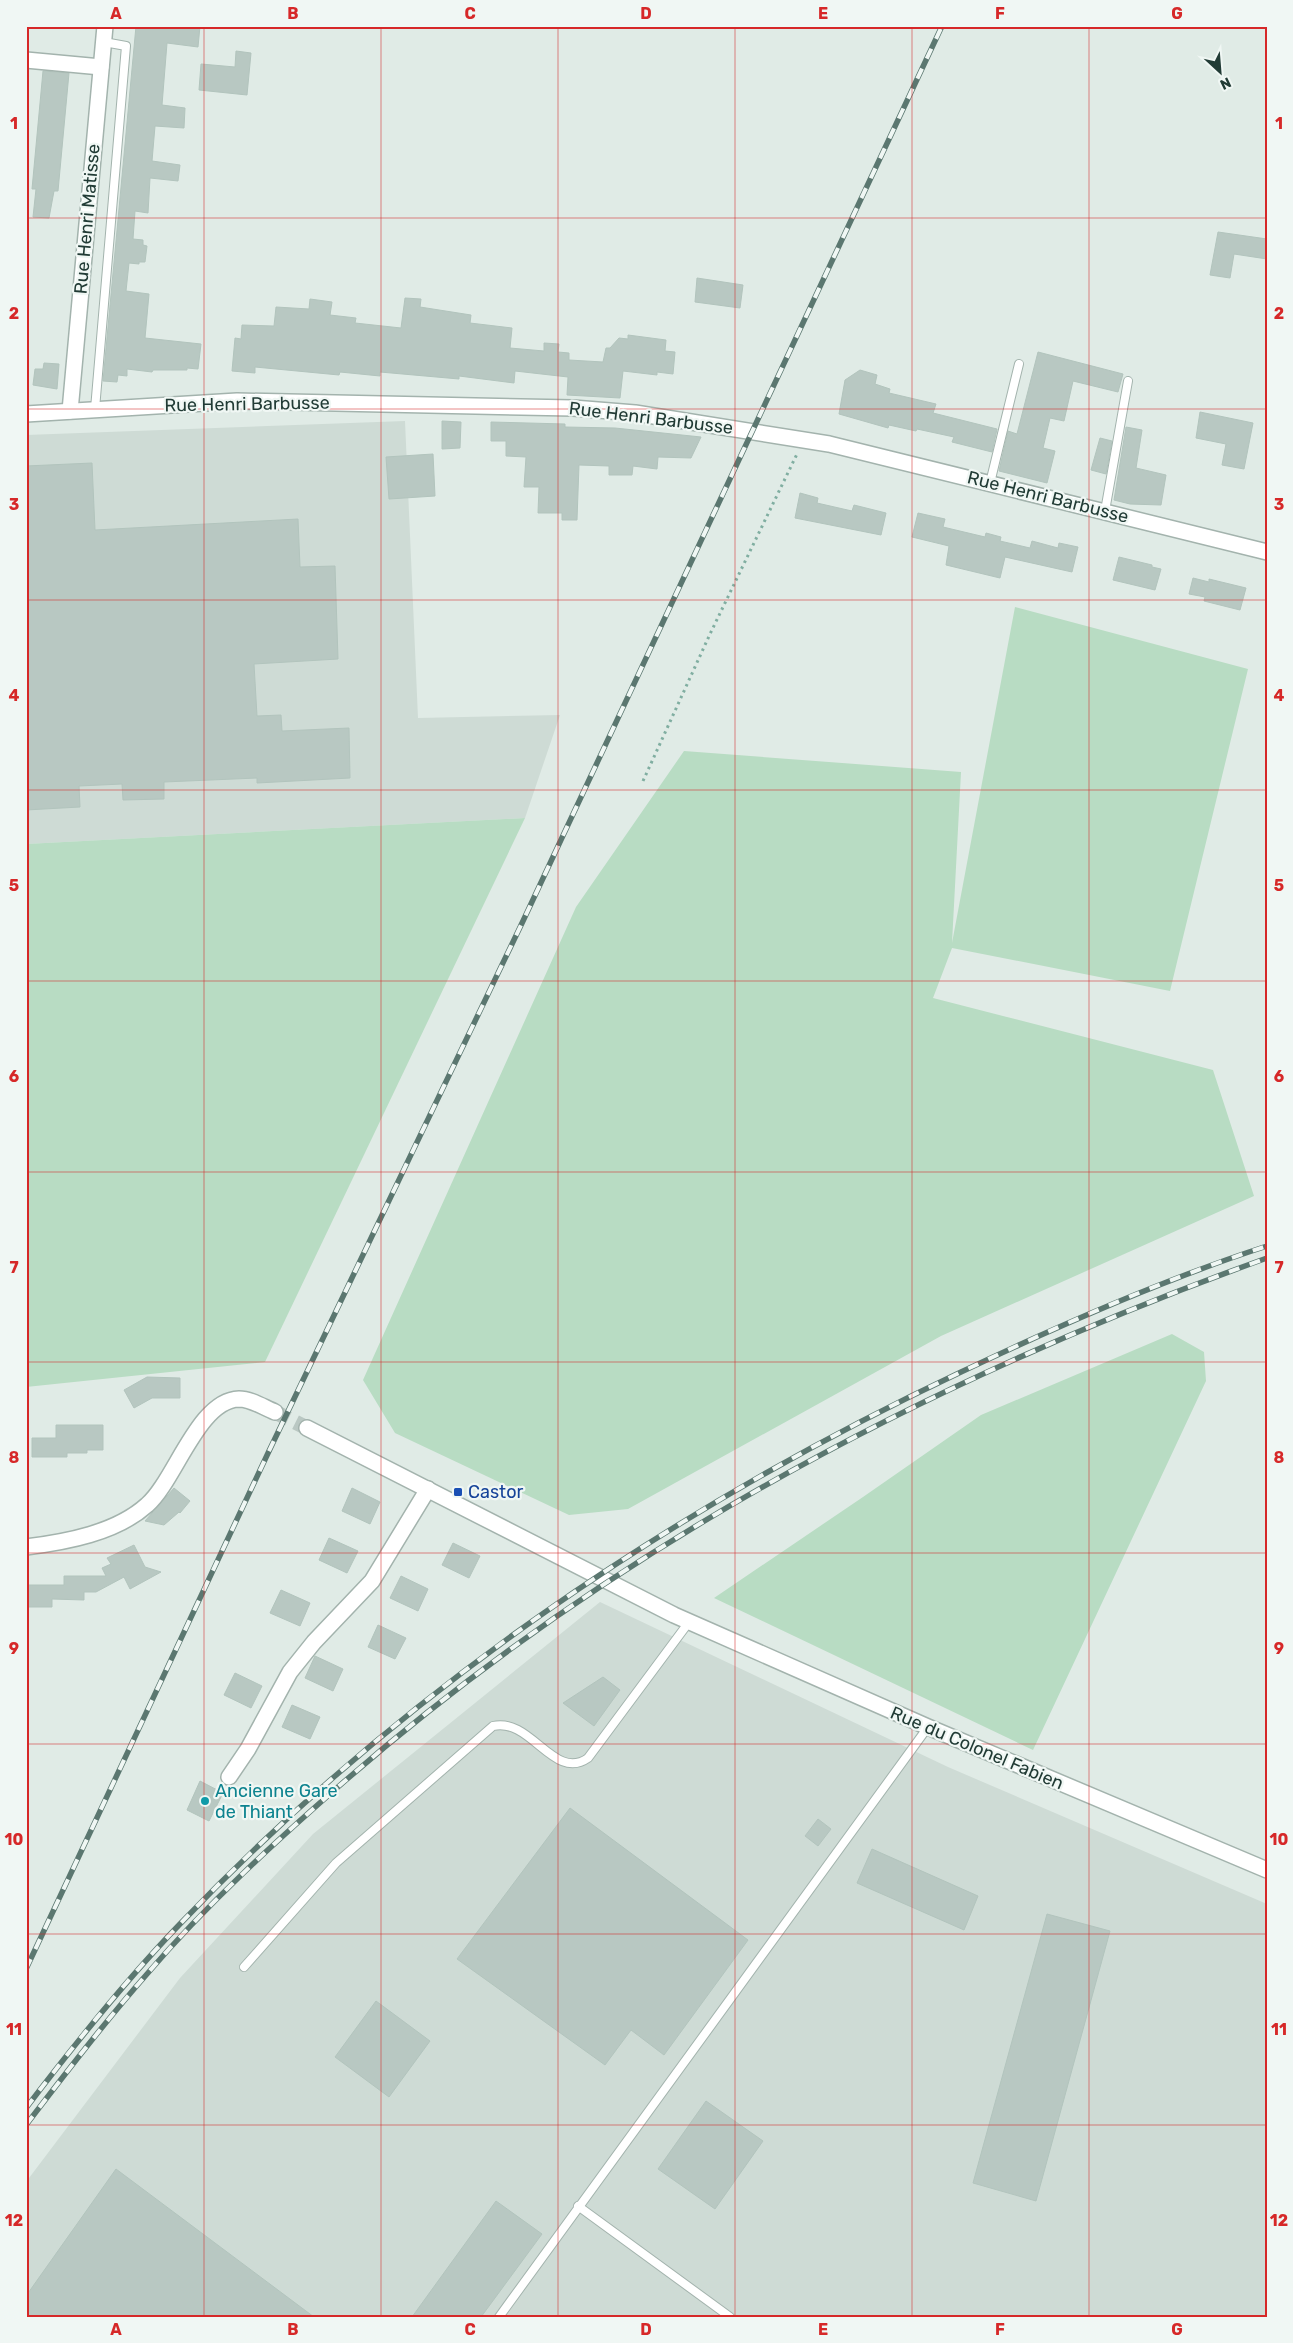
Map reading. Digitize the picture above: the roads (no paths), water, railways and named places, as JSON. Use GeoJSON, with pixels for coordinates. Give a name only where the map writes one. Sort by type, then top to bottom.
{"type":"FeatureCollection","features":[{"type":"Feature","properties":{"kind":"street","name":"Rue Henri Matisse"},"geometry":{"type":"LineString","coordinates":[[70,411],[105,26]]}},
{"type":"Feature","properties":{"kind":"street"},"geometry":{"type":"LineString","coordinates":[[26,60],[101,67]]}},
{"type":"Feature","properties":{"kind":"street","name":"Rue Henri Barbusse"},"geometry":{"type":"LineString","coordinates":[[26,414],[237,401],[573,408],[641,414],[804,440],[990,483],[1265,551]]}},
{"type":"Feature","properties":{"kind":"street"},"geometry":{"type":"LineString","coordinates":[[26,1547],[68,1539],[104,1529],[128,1518],[146,1506],[161,1490],[202,1425],[215,1409],[223,1404],[231,1400],[246,1400],[275,1412]]}},
{"type":"Feature","properties":{"kind":"street","name":"Rue du Colonel Fabien"},"geometry":{"type":"LineString","coordinates":[[307,1428],[605,1582],[689,1622],[928,1727],[1267,1870]]}},
{"type":"Feature","properties":{"kind":"street"},"geometry":{"type":"LineString","coordinates":[[229,1778],[248,1749],[294,1667],[314,1642],[372,1581],[428,1489]]}},
{"type":"Feature","properties":{"kind":"lane"},"geometry":{"type":"LineString","coordinates":[[95,410],[126,46],[104,42]]}},
{"type":"Feature","properties":{"kind":"lane"},"geometry":{"type":"LineString","coordinates":[[990,483],[1019,364]]}},
{"type":"Feature","properties":{"kind":"lane"},"geometry":{"type":"LineString","coordinates":[[1105,511],[1128,382]]}},
{"type":"Feature","properties":{"kind":"lane"},"geometry":{"type":"LineString","coordinates":[[244,1967],[336,1863],[493,1726],[505,1725],[517,1728],[564,1763],[579,1764],[588,1758],[689,1622]]}},
{"type":"Feature","properties":{"kind":"lane"},"geometry":{"type":"LineString","coordinates":[[499,2317],[928,1727]]}},
{"type":"Feature","properties":{"kind":"lane"},"geometry":{"type":"LineString","coordinates":[[578,2206],[730,2317]]}},
{"type":"Feature","properties":{"kind":"tunnel"},"geometry":{"type":"LineString","coordinates":[[275,1412],[307,1428]]}},
{"type":"Feature","properties":{"kind":"railway"},"geometry":{"type":"LineString","coordinates":[[26,1969],[269,1451],[523,921],[942,26]]}},
{"type":"Feature","properties":{"kind":"railway"},"geometry":{"type":"LineString","coordinates":[[26,2108],[119,1991],[179,1925],[264,1840],[354,1760],[448,1684],[544,1612],[645,1546],[748,1483],[853,1426],[961,1372],[1074,1320],[1189,1273],[1267,1246]]}},
{"type":"Feature","properties":{"kind":"railway"},"geometry":{"type":"LineString","coordinates":[[26,2125],[131,1992],[170,1948],[243,1874],[346,1780],[449,1695],[556,1617],[667,1544],[782,1476],[899,1414],[1020,1357],[1142,1305],[1267,1258]]}},
{"type":"Feature","properties":{"kind":"place","name":"Castor"},"geometry":{"type":"Point","coordinates":[458,1492]}},
{"type":"Feature","properties":{"kind":"place","name":"Ancienne Gare de Thiant"},"geometry":{"type":"Point","coordinates":[205,1801]}}]}
